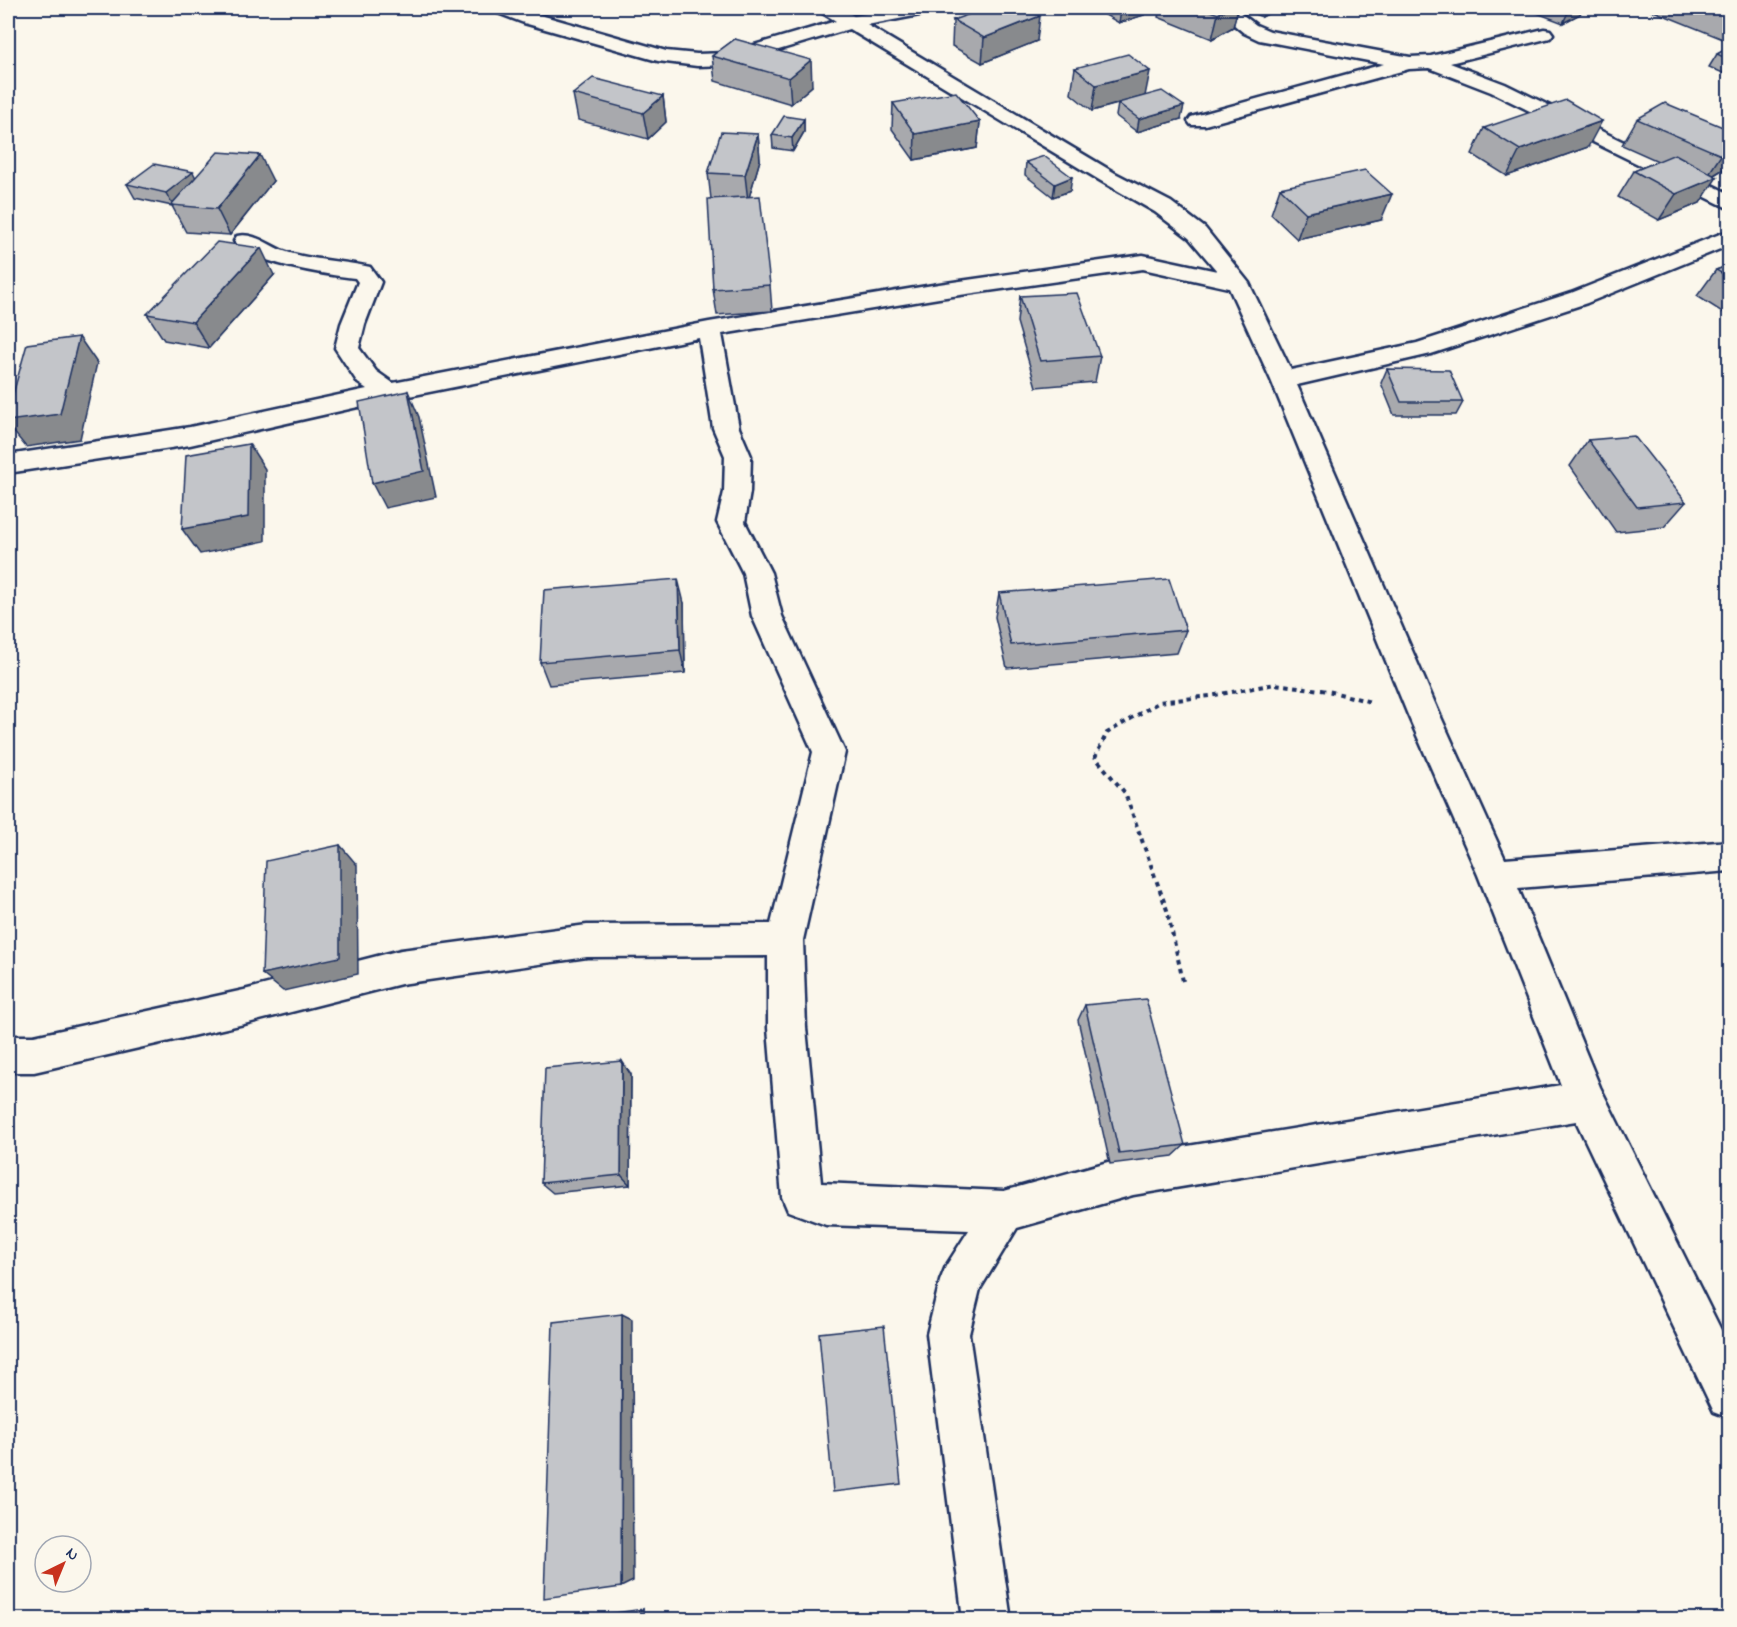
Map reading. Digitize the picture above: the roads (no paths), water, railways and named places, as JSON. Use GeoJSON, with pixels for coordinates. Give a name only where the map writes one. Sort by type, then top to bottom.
{"type":"FeatureCollection","features":[{"type":"Feature","properties":{"kind":"street"},"geometry":{"type":"LineString","coordinates":[[501,8],[530,19],[665,57],[697,60],[728,59],[852,22],[930,8]]}},
{"type":"Feature","properties":{"kind":"street"},"geometry":{"type":"LineString","coordinates":[[826,8],[1108,177],[1163,207],[1182,241],[1238,283],[1283,380],[1424,715],[1495,875],[1586,1100],[1730,1396]]}},
{"type":"Feature","properties":{"kind":"street"},"geometry":{"type":"LineString","coordinates":[[1223,8],[1265,36],[1408,63],[1431,62],[1544,34]]}},
{"type":"Feature","properties":{"kind":"street"},"geometry":{"type":"LineString","coordinates":[[1431,62],[1498,88],[1730,203]]}},
{"type":"Feature","properties":{"kind":"street"},"geometry":{"type":"LineString","coordinates":[[1198,121],[1408,63]]}},
{"type":"Feature","properties":{"kind":"street"},"geometry":{"type":"LineString","coordinates":[[1283,380],[1422,349],[1579,298],[1730,237]]}},
{"type":"Feature","properties":{"kind":"street"},"geometry":{"type":"LineString","coordinates":[[245,241],[275,255],[321,267],[362,273],[370,282],[353,324],[347,348],[367,377],[389,392]]}},
{"type":"Feature","properties":{"kind":"street"},"geometry":{"type":"LineString","coordinates":[[8,464],[190,436],[389,392],[709,329],[939,291],[1143,262],[1182,241]]}},
{"type":"Feature","properties":{"kind":"street"},"geometry":{"type":"LineString","coordinates":[[1143,262],[1238,283]]}},
{"type":"Feature","properties":{"kind":"street"},"geometry":{"type":"LineString","coordinates":[[709,329],[726,428],[738,456],[737,492],[731,522],[757,573],[766,616],[829,752],[785,940],[787,1028],[802,1197],[826,1205],[1004,1210],[1133,1175],[1586,1100]]}},
{"type":"Feature","properties":{"kind":"street"},"geometry":{"type":"LineString","coordinates":[[1495,875],[1730,856]]}},
{"type":"Feature","properties":{"kind":"street"},"geometry":{"type":"LineString","coordinates":[[8,1054],[34,1054],[244,1007],[401,967],[586,941],[785,940]]}},
{"type":"Feature","properties":{"kind":"street"},"geometry":{"type":"LineString","coordinates":[[987,1620],[948,1334],[961,1281],[1004,1210]]}}]}
